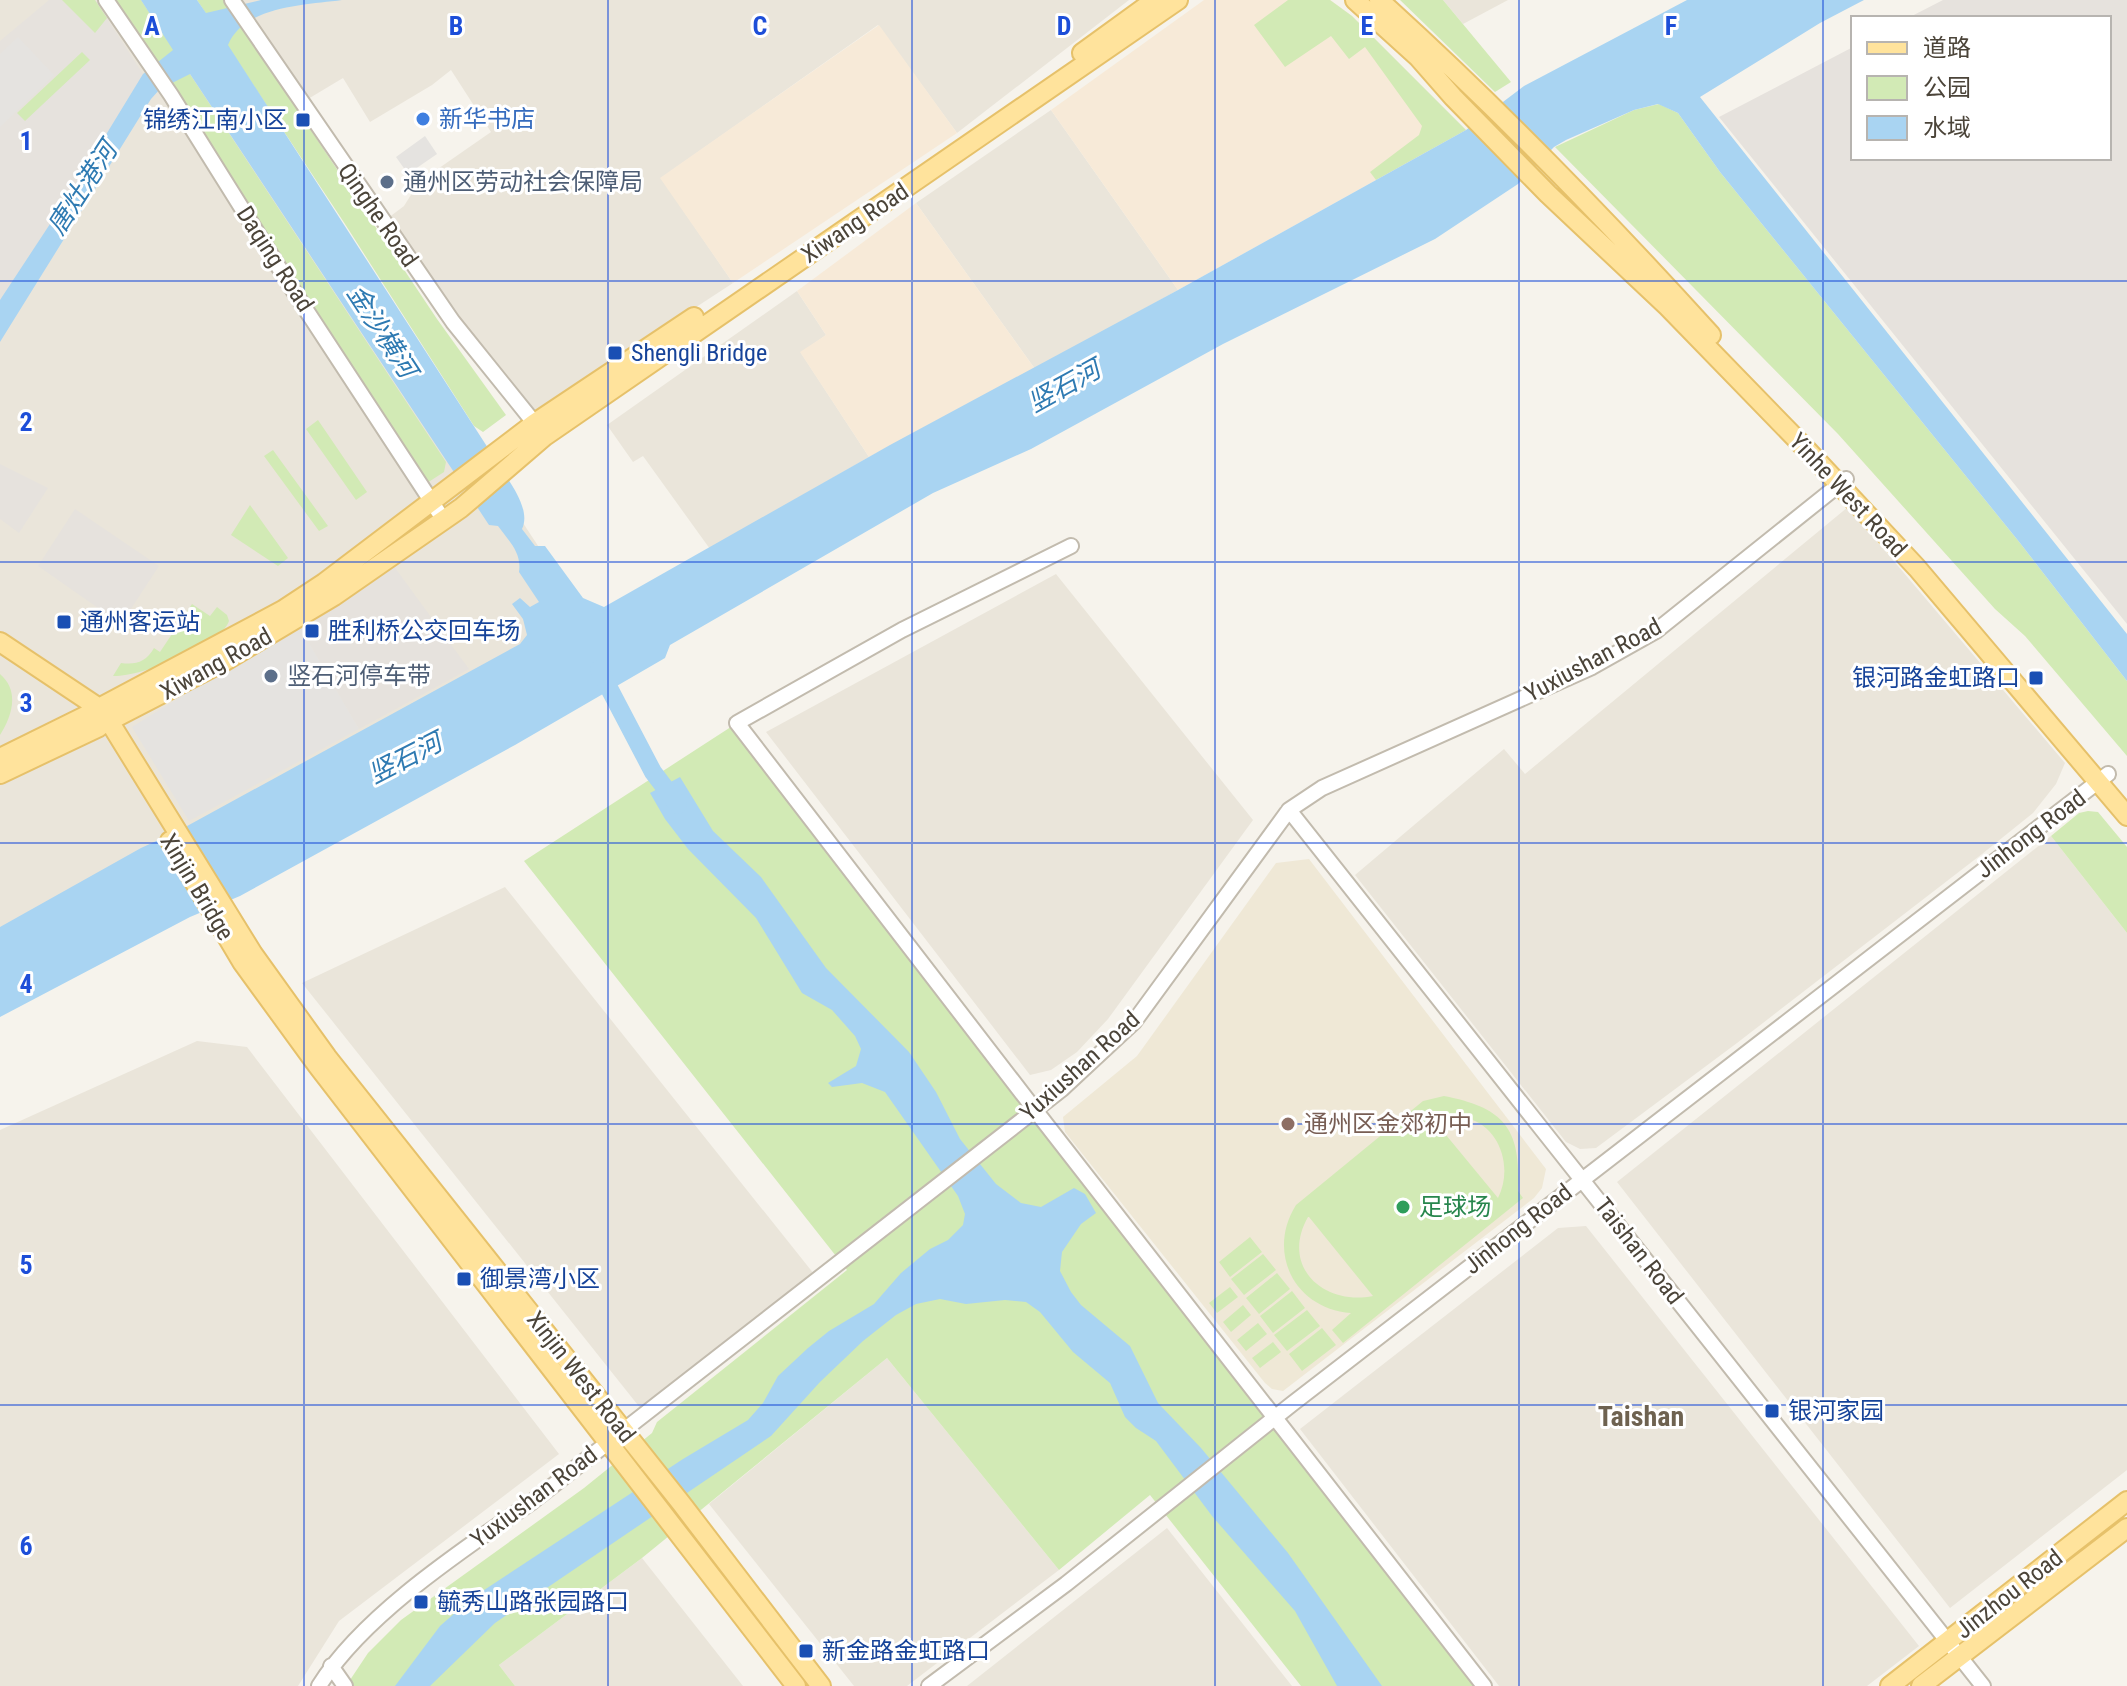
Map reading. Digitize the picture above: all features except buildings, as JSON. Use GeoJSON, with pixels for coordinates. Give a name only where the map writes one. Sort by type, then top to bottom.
{"type":"FeatureCollection","features":[{"type":"Feature","properties":{"kind":"main road","name":"Xiwang Road"},"geometry":{"type":"LineString","coordinates":[[0,758],[99,718],[281,629],[334,596],[461,508],[538,435],[1155,0]]}},
{"type":"Feature","properties":{"kind":"main road","name":"Xiwang Road"},"geometry":{"type":"LineString","coordinates":[[0,774],[283,610],[324,583],[514,438],[538,435],[1178,0]]}},
{"type":"Feature","properties":{"kind":"main road","name":"Yinhe West Road"},"geometry":{"type":"LineString","coordinates":[[1355,0],[1418,57],[1548,194],[1668,307],[1920,559],[2104,778],[2127,816]]}},
{"type":"Feature","properties":{"kind":"main road","name":"Yinhe West Road"},"geometry":{"type":"LineString","coordinates":[[1379,0],[1469,82],[1565,177],[1842,482]]}},
{"type":"Feature","properties":{"kind":"main road"},"geometry":{"type":"LineString","coordinates":[[0,642],[99,718]]}},
{"type":"Feature","properties":{"kind":"main road"},"geometry":{"type":"LineString","coordinates":[[0,653],[99,718]]}},
{"type":"Feature","properties":{"kind":"main road","name":"Xinjin Bridge"},"geometry":{"type":"LineString","coordinates":[[99,718],[248,958]]}},
{"type":"Feature","properties":{"kind":"main road","name":"Yinhe West Road"},"geometry":{"type":"LineString","coordinates":[[2104,778],[2127,798]]}},
{"type":"Feature","properties":{"kind":"main road","name":"Xinjin West Road"},"geometry":{"type":"LineString","coordinates":[[248,958],[681,1503],[821,1686]]}},
{"type":"Feature","properties":{"kind":"main road","name":"Xinjin West Road"},"geometry":{"type":"LineString","coordinates":[[248,958],[317,1065],[796,1686]]}},
{"type":"Feature","properties":{"kind":"main road","name":"Jinzhou Road"},"geometry":{"type":"LineString","coordinates":[[1921,1686],[1953,1649],[2127,1501]]}},
{"type":"Feature","properties":{"kind":"main road","name":"Jinzhou Road"},"geometry":{"type":"LineString","coordinates":[[1890,1686],[1953,1649],[2127,1528]]}},
{"type":"Feature","properties":{"kind":"street","name":"Daqing Road"},"geometry":{"type":"LineString","coordinates":[[106,0],[171,95],[293,290],[440,496],[443,519]]}},
{"type":"Feature","properties":{"kind":"street","name":"Qinghe Road"},"geometry":{"type":"LineString","coordinates":[[232,0],[453,322],[538,435]]}},
{"type":"Feature","properties":{"kind":"street","name":"Yuxiushan Road"},"geometry":{"type":"LineString","coordinates":[[319,1686],[331,1666],[390,1608],[462,1550],[533,1501],[623,1432],[1035,1110],[1134,1022],[1289,810],[1322,788],[1592,667],[1656,631],[1842,482]]}},
{"type":"Feature","properties":{"kind":"street"},"geometry":{"type":"LineString","coordinates":[[1071,546],[902,630],[737,723],[1484,1686]]}},
{"type":"Feature","properties":{"kind":"street","name":"Jinhong Road"},"geometry":{"type":"LineString","coordinates":[[929,1686],[1066,1584],[1872,954],[2104,778]]}},
{"type":"Feature","properties":{"kind":"street","name":"Taishan Road"},"geometry":{"type":"LineString","coordinates":[[1289,810],[1983,1686]]}},
{"type":"Feature","properties":{"kind":"street"},"geometry":{"type":"LineString","coordinates":[[331,1666],[345,1686]]}},
{"type":"Feature","properties":{"kind":"shaded area"},"geometry":{"type":"Polygon","coordinates":[[[0,0],[179,0],[598,637],[0,963],[0,0]]]}},
{"type":"Feature","properties":{"kind":"shaded area"},"geometry":{"type":"Polygon","coordinates":[[[49,0],[95,0],[143,74],[0,300],[0,41],[49,0]]]}},
{"type":"Feature","properties":{"kind":"shaded area"},"geometry":{"type":"Polygon","coordinates":[[[241,0],[1129,0],[957,133],[878,25],[661,178],[733,283],[534,413],[449,311],[388,218],[404,206],[419,182],[491,132],[451,70],[370,122],[343,78],[308,99],[241,0]]]}},
{"type":"Feature","properties":{"kind":"shaded area"},"geometry":{"type":"Polygon","coordinates":[[[1204,0],[1330,0],[1352,16],[1466,130],[1178,290],[1051,110],[1204,0]]]}},
{"type":"Feature","properties":{"kind":"shaded area"},"geometry":{"type":"Polygon","coordinates":[[[1443,0],[1508,0],[1463,24],[1443,0]]]}},
{"type":"Feature","properties":{"kind":"shaded area"},"geometry":{"type":"Polygon","coordinates":[[[1943,0],[2127,0],[2127,624],[1719,117],[1851,48],[1851,160],[2111,160],[2111,16],[1912,16],[1943,0]]]}},
{"type":"Feature","properties":{"kind":"shaded area"},"geometry":{"type":"Polygon","coordinates":[[[879,25],[957,133],[733,283],[660,178],[879,25]]]}},
{"type":"Feature","properties":{"kind":"shaded area"},"geometry":{"type":"Polygon","coordinates":[[[18,37],[54,75],[0,127],[0,54],[18,37]]]}},
{"type":"Feature","properties":{"kind":"shaded area"},"geometry":{"type":"Polygon","coordinates":[[[1051,110],[1178,290],[1035,369],[916,203],[1051,110]]]}},
{"type":"Feature","properties":{"kind":"shaded area"},"geometry":{"type":"Polygon","coordinates":[[[425,136],[437,154],[408,174],[396,157],[425,136]]]}},
{"type":"Feature","properties":{"kind":"shaded area"},"geometry":{"type":"Polygon","coordinates":[[[916,203],[1035,369],[869,457],[800,352],[826,335],[797,291],[916,203]]]}},
{"type":"Feature","properties":{"kind":"shaded area"},"geometry":{"type":"Polygon","coordinates":[[[797,291],[826,335],[801,353],[869,457],[710,549],[643,456],[633,462],[607,425],[797,291]]]}},
{"type":"Feature","properties":{"kind":"shaded area"},"geometry":{"type":"Polygon","coordinates":[[[0,464],[48,488],[19,533],[0,519],[0,464]]]}},
{"type":"Feature","properties":{"kind":"shaded area"},"geometry":{"type":"Polygon","coordinates":[[[1848,507],[2065,763],[2056,784],[2033,813],[1982,854],[1596,1148],[1580,1149],[1566,1142],[1355,875],[1504,749],[1525,774],[1848,507]]]}},
{"type":"Feature","properties":{"kind":"shaded area"},"geometry":{"type":"Polygon","coordinates":[[[75,509],[159,566],[121,624],[38,566],[75,509]]]}},
{"type":"Feature","properties":{"kind":"shaded area"},"geometry":{"type":"Polygon","coordinates":[[[393,565],[469,669],[359,729],[298,624],[393,565]]]}},
{"type":"Feature","properties":{"kind":"shaded area"},"geometry":{"type":"Polygon","coordinates":[[[1056,574],[1253,820],[1108,1019],[1077,1052],[1051,1070],[1030,1075],[766,732],[1056,574]]]}},
{"type":"Feature","properties":{"kind":"shaded area","name":"竖石河停车带"},"geometry":{"type":"Polygon","coordinates":[[[298,624],[359,729],[189,821],[132,727],[298,624]]]}},
{"type":"Feature","properties":{"kind":"shaded area"},"geometry":{"type":"Polygon","coordinates":[[[2051,836],[2127,933],[2127,1470],[1950,1608],[1617,1182],[2051,836]]]}},
{"type":"Feature","properties":{"kind":"shaded area","name":"通州区金郊初中"},"geometry":{"type":"Polygon","coordinates":[[[1309,859],[1546,1169],[1542,1188],[1534,1198],[1283,1391],[1272,1389],[1265,1383],[1065,1132],[1063,1117],[1137,1056],[1276,863],[1309,859]]]}},
{"type":"Feature","properties":{"kind":"shaded area"},"geometry":{"type":"Polygon","coordinates":[[[505,887],[814,1274],[641,1409],[302,983],[505,887]]]}},
{"type":"Feature","properties":{"kind":"shaded area"},"geometry":{"type":"Polygon","coordinates":[[[197,1041],[247,1047],[559,1454],[339,1621],[298,1686],[0,1686],[0,1130],[197,1041]]]}},
{"type":"Feature","properties":{"kind":"shaded area","name":"银河家园"},"geometry":{"type":"Polygon","coordinates":[[[1586,1226],[1919,1646],[1867,1686],[1499,1686],[1300,1429],[1558,1228],[1586,1226]]]}},
{"type":"Feature","properties":{"kind":"shaded area"},"geometry":{"type":"Polygon","coordinates":[[[887,1358],[1059,1570],[907,1686],[854,1686],[709,1504],[887,1358]]]}},
{"type":"Feature","properties":{"kind":"shaded area"},"geometry":{"type":"Polygon","coordinates":[[[1167,1528],[1292,1686],[967,1686],[1167,1528]]]}},
{"type":"Feature","properties":{"kind":"shaded area"},"geometry":{"type":"Polygon","coordinates":[[[642,1558],[743,1686],[515,1686],[499,1665],[642,1558]]]}},
{"type":"Feature","properties":{"kind":"green space"},"geometry":{"type":"Polygon","coordinates":[[[62,0],[95,0],[107,18],[95,33],[62,0]]]}},
{"type":"Feature","properties":{"kind":"green space"},"geometry":{"type":"Polygon","coordinates":[[[113,0],[141,0],[446,462],[444,472],[427,483],[113,0]]]}},
{"type":"Feature","properties":{"kind":"green space"},"geometry":{"type":"Polygon","coordinates":[[[197,0],[224,0],[437,319],[506,415],[483,432],[474,426],[197,0]]]}},
{"type":"Feature","properties":{"kind":"green space"},"geometry":{"type":"Polygon","coordinates":[[[1288,0],[1330,0],[1352,16],[1466,130],[1376,180],[1370,172],[1419,135],[1422,126],[1365,47],[1349,59],[1331,36],[1285,67],[1254,25],[1288,0]]]}},
{"type":"Feature","properties":{"kind":"green space"},"geometry":{"type":"Polygon","coordinates":[[[1400,0],[1443,0],[1511,82],[1495,92],[1400,0]]]}},
{"type":"Feature","properties":{"kind":"green space"},"geometry":{"type":"Polygon","coordinates":[[[82,52],[90,60],[25,121],[17,113],[82,52]]]}},
{"type":"Feature","properties":{"kind":"green space"},"geometry":{"type":"Polygon","coordinates":[[[1659,104],[1678,113],[1720,172],[2020,543],[2127,681],[2127,756],[2025,636],[1995,609],[1838,434],[1555,147],[1634,110],[1659,104]]]}},
{"type":"Feature","properties":{"kind":"green space"},"geometry":{"type":"Polygon","coordinates":[[[318,420],[367,492],[356,500],[306,429],[318,420]]]}},
{"type":"Feature","properties":{"kind":"green space"},"geometry":{"type":"Polygon","coordinates":[[[273,450],[328,526],[319,531],[264,456],[273,450]]]}},
{"type":"Feature","properties":{"kind":"green space"},"geometry":{"type":"Polygon","coordinates":[[[250,505],[288,558],[278,566],[231,535],[250,505]]]}},
{"type":"Feature","properties":{"kind":"green space"},"geometry":{"type":"Polygon","coordinates":[[[192,604],[210,616],[217,607],[227,615],[229,621],[223,631],[178,659],[113,676],[121,663],[140,662],[154,648],[160,652],[192,604]]]}},
{"type":"Feature","properties":{"kind":"green space"},"geometry":{"type":"Polygon","coordinates":[[[0,674],[10,688],[12,704],[0,735],[0,674]]]}},
{"type":"Feature","properties":{"kind":"green space"},"geometry":{"type":"Polygon","coordinates":[[[737,723],[1484,1686],[1301,1686],[1150,1495],[1059,1570],[887,1358],[642,1558],[499,1665],[515,1686],[346,1686],[368,1653],[401,1620],[584,1488],[652,1433],[657,1422],[847,1270],[524,861],[737,723]]]}},
{"type":"Feature","properties":{"kind":"green space"},"geometry":{"type":"Polygon","coordinates":[[[2098,812],[2127,847],[2127,933],[2051,836],[2079,813],[2098,812]]]}},
{"type":"Feature","properties":{"kind":"green space"},"geometry":{"type":"Polygon","coordinates":[[[1444,1096],[1482,1107],[1495,1115],[1512,1137],[1518,1191],[1523,1198],[1343,1343],[1332,1330],[1351,1313],[1331,1309],[1315,1301],[1301,1290],[1291,1276],[1285,1259],[1287,1223],[1296,1205],[1423,1101],[1444,1096]],[[1435,1115],[1432,1118],[1498,1198],[1504,1162],[1496,1140],[1479,1123],[1467,1118],[1435,1115]],[[1309,1217],[1299,1251],[1311,1279],[1338,1295],[1373,1296],[1309,1217]]]}},
{"type":"Feature","properties":{"kind":"green space"},"geometry":{"type":"Polygon","coordinates":[[[1250,1237],[1262,1252],[1230,1277],[1219,1262],[1250,1237]]]}},
{"type":"Feature","properties":{"kind":"green space"},"geometry":{"type":"Polygon","coordinates":[[[1263,1254],[1276,1270],[1244,1295],[1231,1279],[1263,1254]]]}},
{"type":"Feature","properties":{"kind":"green space"},"geometry":{"type":"Polygon","coordinates":[[[1277,1273],[1290,1289],[1259,1314],[1246,1298],[1277,1273]]]}},
{"type":"Feature","properties":{"kind":"green space"},"geometry":{"type":"Polygon","coordinates":[[[1230,1287],[1238,1297],[1217,1313],[1209,1303],[1230,1287]]]}},
{"type":"Feature","properties":{"kind":"green space"},"geometry":{"type":"Polygon","coordinates":[[[1292,1291],[1305,1308],[1273,1333],[1260,1316],[1292,1291]]]}},
{"type":"Feature","properties":{"kind":"green space"},"geometry":{"type":"Polygon","coordinates":[[[1243,1305],[1251,1315],[1231,1332],[1223,1322],[1243,1305]]]}},
{"type":"Feature","properties":{"kind":"green space"},"geometry":{"type":"Polygon","coordinates":[[[1307,1310],[1320,1326],[1287,1351],[1274,1335],[1307,1310]]]}},
{"type":"Feature","properties":{"kind":"green space"},"geometry":{"type":"Polygon","coordinates":[[[1258,1323],[1267,1334],[1246,1351],[1237,1340],[1258,1323]]]}},
{"type":"Feature","properties":{"kind":"green space"},"geometry":{"type":"Polygon","coordinates":[[[1322,1328],[1336,1345],[1302,1371],[1289,1354],[1322,1328]]]}},
{"type":"Feature","properties":{"kind":"green space"},"geometry":{"type":"Polygon","coordinates":[[[1273,1342],[1281,1352],[1260,1368],[1252,1358],[1273,1342]]]}},
{"type":"Feature","properties":{"kind":"water"},"geometry":{"type":"Polygon","coordinates":[[[141,0],[197,0],[206,13],[261,0],[342,0],[294,6],[261,15],[236,32],[228,45],[512,485],[524,512],[522,529],[535,546],[545,546],[583,598],[604,607],[890,445],[1466,130],[1524,86],[1687,0],[1864,0],[1820,23],[1700,97],[2127,634],[2127,681],[2020,543],[1720,172],[1678,113],[1658,104],[1634,110],[1566,140],[1554,147],[1518,184],[1435,239],[1223,344],[1031,449],[933,493],[670,645],[665,658],[515,745],[240,896],[190,917],[0,1017],[0,927],[520,644],[527,635],[523,619],[512,604],[520,598],[530,607],[539,602],[519,572],[519,559],[510,542],[498,526],[489,525],[190,74],[160,89],[151,99],[0,342],[0,300],[143,74],[173,50],[141,0]]]}},
{"type":"Feature","properties":{"kind":"water"},"geometry":{"type":"Polygon","coordinates":[[[680,777],[713,831],[761,877],[826,968],[909,1052],[936,1092],[960,1139],[996,1184],[1021,1203],[1041,1207],[1074,1188],[1085,1194],[1096,1213],[1081,1224],[1062,1252],[1060,1271],[1071,1292],[1081,1305],[1130,1346],[1158,1403],[1201,1448],[1288,1553],[1382,1686],[1337,1686],[1295,1611],[1212,1516],[1156,1441],[1125,1417],[1110,1383],[1073,1352],[1040,1312],[1026,1302],[1005,1300],[966,1304],[940,1299],[916,1304],[896,1315],[820,1382],[771,1436],[495,1623],[430,1686],[395,1686],[440,1626],[472,1598],[683,1459],[748,1420],[763,1403],[778,1376],[808,1348],[829,1331],[874,1304],[901,1273],[930,1249],[948,1240],[963,1225],[965,1214],[958,1196],[885,1092],[862,1083],[832,1087],[828,1083],[856,1066],[861,1049],[855,1036],[832,1010],[802,993],[756,918],[688,849],[665,819],[650,793],[680,777]]]}},
{"type":"Feature","properties":{"kind":"waterway"},"geometry":{"type":"LineString","coordinates":[[599,669],[653,772],[678,805]]}},
{"type":"Feature","properties":{"kind":"place","name":"新华书店"},"geometry":{"type":"Point","coordinates":[423,119]}},
{"type":"Feature","properties":{"kind":"place","name":"锦绣江南小区"},"geometry":{"type":"Point","coordinates":[303,120]}},
{"type":"Feature","properties":{"kind":"place","name":"通州区劳动社会保障局"},"geometry":{"type":"Point","coordinates":[387,182]}},
{"type":"Feature","properties":{"kind":"place","name":"Shengli Bridge"},"geometry":{"type":"Point","coordinates":[615,353]}},
{"type":"Feature","properties":{"kind":"place","name":"通州客运站"},"geometry":{"type":"Point","coordinates":[64,622]}},
{"type":"Feature","properties":{"kind":"place","name":"胜利桥公交回车场"},"geometry":{"type":"Point","coordinates":[312,631]}},
{"type":"Feature","properties":{"kind":"place","name":"竖石河停车带"},"geometry":{"type":"Point","coordinates":[271,676]}},
{"type":"Feature","properties":{"kind":"place","name":"银河路金虹路口"},"geometry":{"type":"Point","coordinates":[2036,678]}},
{"type":"Feature","properties":{"kind":"place","name":"通州区金郊初中"},"geometry":{"type":"Point","coordinates":[1288,1124]}},
{"type":"Feature","properties":{"kind":"place","name":"足球场"},"geometry":{"type":"Point","coordinates":[1403,1207]}},
{"type":"Feature","properties":{"kind":"place","name":"御景湾小区"},"geometry":{"type":"Point","coordinates":[464,1279]}},
{"type":"Feature","properties":{"kind":"place","name":"银河家园"},"geometry":{"type":"Point","coordinates":[1772,1411]}},
{"type":"Feature","properties":{"kind":"place","name":"毓秀山路张园路口"},"geometry":{"type":"Point","coordinates":[421,1602]}},
{"type":"Feature","properties":{"kind":"place","name":"新金路金虹路口"},"geometry":{"type":"Point","coordinates":[806,1651]}},
{"type":"Feature","properties":{"kind":"district","name":"Taishan"},"geometry":{"type":"Point","coordinates":[1641,1416]}},
{"type":"Feature","properties":{"kind":"water label","name":"唐灶港河"},"geometry":{"type":"Point","coordinates":[82,188]}},
{"type":"Feature","properties":{"kind":"water label","name":"金沙横河"},"geometry":{"type":"Point","coordinates":[382,331]}},
{"type":"Feature","properties":{"kind":"water label","name":"竖石河"},"geometry":{"type":"Point","coordinates":[1064,386]}},
{"type":"Feature","properties":{"kind":"water label","name":"竖石河"},"geometry":{"type":"Point","coordinates":[405,758]}}]}
